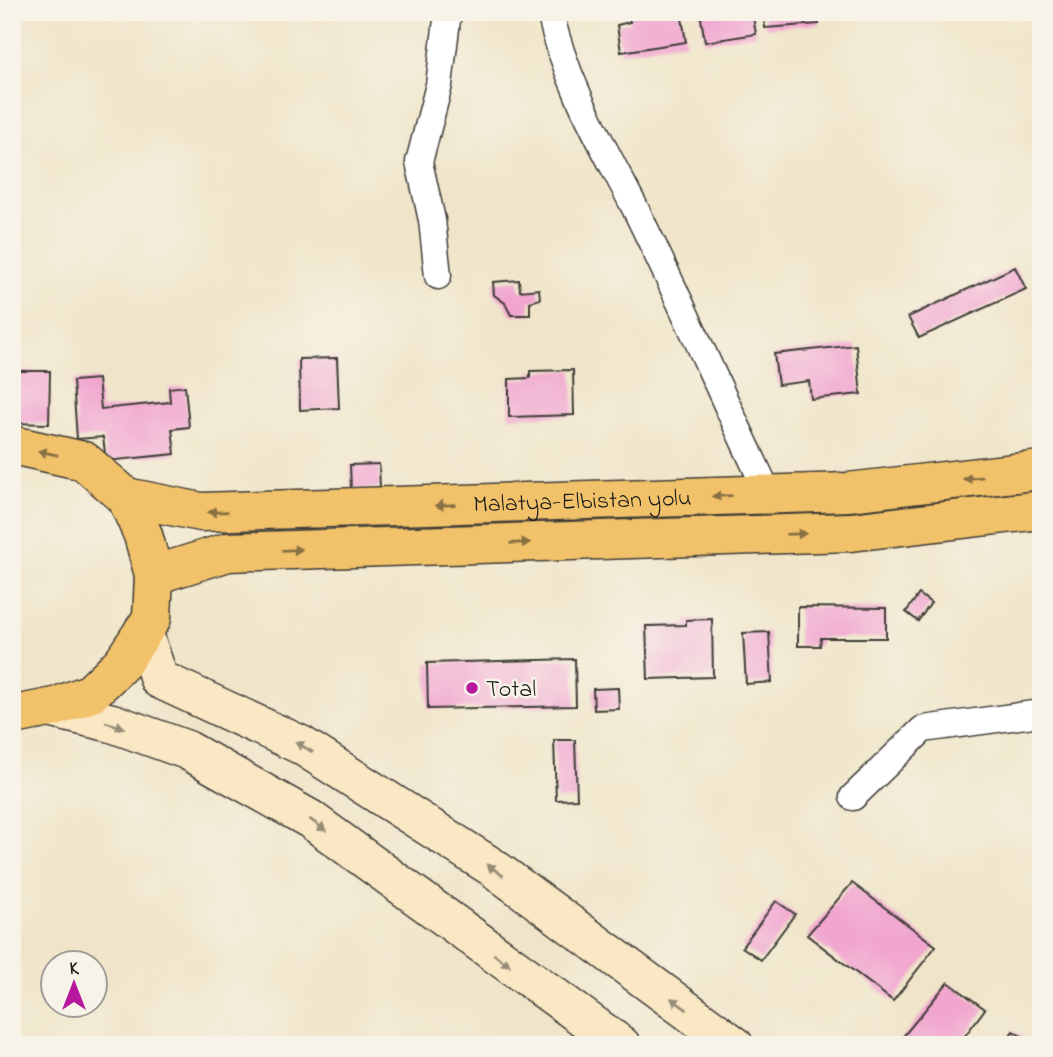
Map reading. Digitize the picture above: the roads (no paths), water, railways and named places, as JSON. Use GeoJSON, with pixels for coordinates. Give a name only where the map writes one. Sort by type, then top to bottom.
{"type":"FeatureCollection","features":[{"type":"Feature","properties":{"kind":"main road"},"geometry":{"type":"LineString","coordinates":[[12,445],[84,461],[126,497],[143,535],[154,575],[152,618],[122,663],[91,693],[31,710]]}},
{"type":"Feature","properties":{"kind":"main road","name":"Malatya-Elbistan yolu"},"geometry":{"type":"LineString","coordinates":[[126,497],[201,512],[848,492],[1041,470]]}},
{"type":"Feature","properties":{"kind":"main road","name":"Malatya-Elbistan yolu"},"geometry":{"type":"LineString","coordinates":[[154,575],[228,552],[851,532],[1041,510]]}},
{"type":"Feature","properties":{"kind":"main road"},"geometry":{"type":"LineString","coordinates":[[143,631],[159,679],[301,745],[492,867],[734,1045]]}},
{"type":"Feature","properties":{"kind":"main road"},"geometry":{"type":"LineString","coordinates":[[31,710],[111,723],[187,750],[310,819],[621,1045]]}},
{"type":"Feature","properties":{"kind":"street"},"geometry":{"type":"LineString","coordinates":[[438,276],[432,220],[419,162],[439,85],[449,12]]}},
{"type":"Feature","properties":{"kind":"street"},"geometry":{"type":"LineString","coordinates":[[550,12],[556,38],[592,124],[768,495]]}},
{"type":"Feature","properties":{"kind":"street"},"geometry":{"type":"LineString","coordinates":[[853,797],[923,729],[1041,713]]}},
{"type":"Feature","properties":{"kind":"place","name":"Total"},"geometry":{"type":"Point","coordinates":[472,688]}}]}
